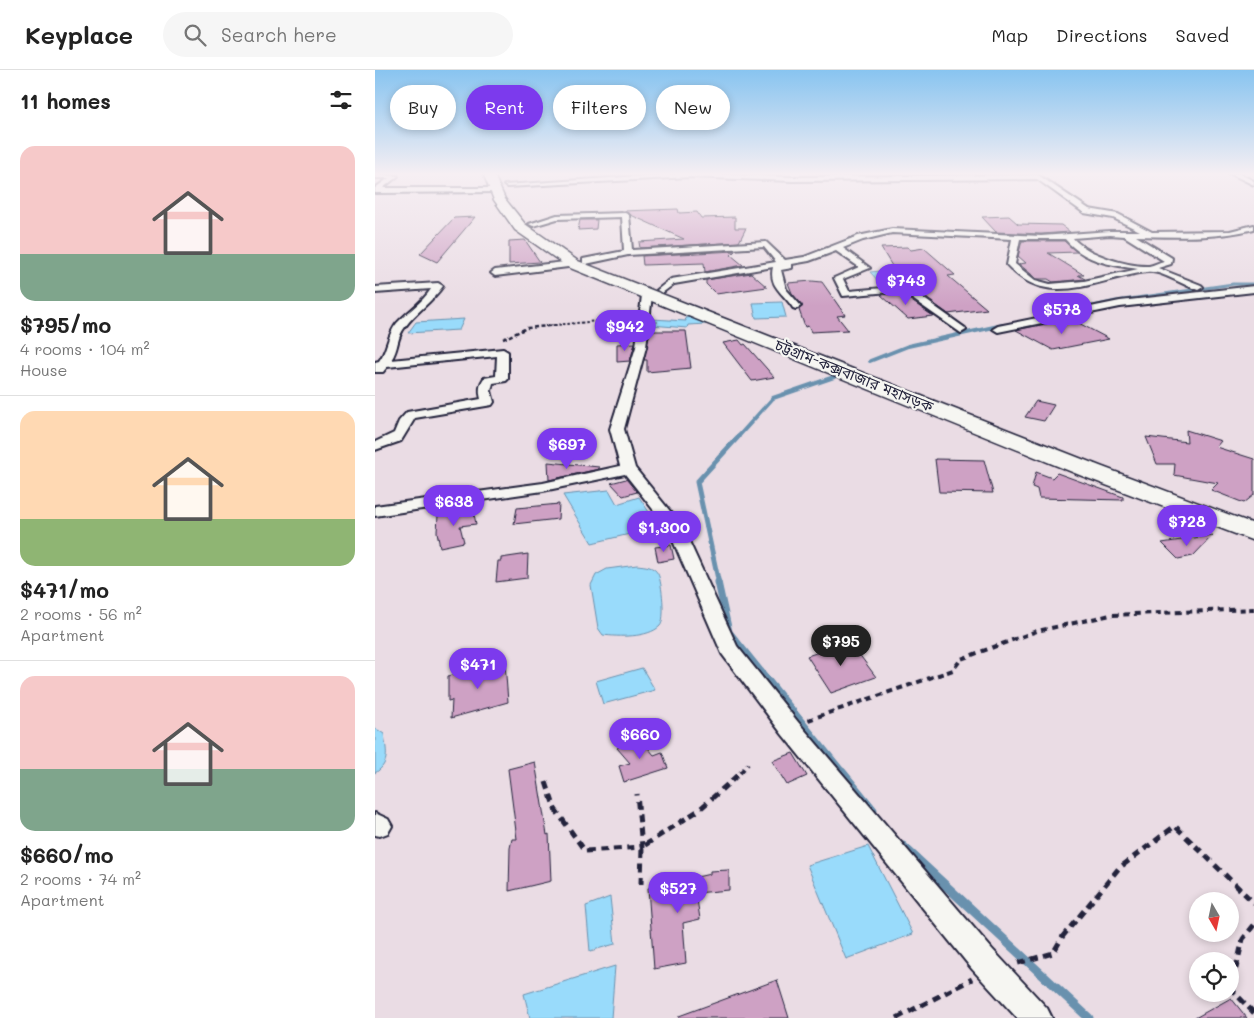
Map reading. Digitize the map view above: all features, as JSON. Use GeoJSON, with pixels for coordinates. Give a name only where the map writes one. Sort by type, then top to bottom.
{"type":"FeatureCollection","features":[{"type":"Feature","properties":{"kind":"highway","name":"চট্টগ্রাম-কক্সবাজার মহাসড়ক"},"geometry":{"type":"LineString","coordinates":[[513,217],[520,227],[579,263],[1104,464],[1254,519]]}},
{"type":"Feature","properties":{"kind":"highway","name":"চট্টগ্রাম-কক্সবাজার মহাসড়ক"},"geometry":{"type":"LineString","coordinates":[[529,217],[533,224],[579,263]]}},
{"type":"Feature","properties":{"kind":"highway","name":"চট্টগ্রাম-কক্সবাজার মহাসড়ক"},"geometry":{"type":"LineString","coordinates":[[654,292],[1254,533]]}},
{"type":"Feature","properties":{"kind":"street"},"geometry":{"type":"LineString","coordinates":[[533,224],[556,217]]}},
{"type":"Feature","properties":{"kind":"street"},"geometry":{"type":"LineString","coordinates":[[625,217],[628,253]]}},
{"type":"Feature","properties":{"kind":"street"},"geometry":{"type":"LineString","coordinates":[[1117,217],[1149,233]]}},
{"type":"Feature","properties":{"kind":"street"},"geometry":{"type":"LineString","coordinates":[[1037,1018],[982,959],[791,728],[729,649],[674,526],[629,469],[617,429],[641,347],[654,292],[671,282],[806,259],[861,238],[900,230],[1016,238],[1121,233],[1222,234],[1254,227]]}},
{"type":"Feature","properties":{"kind":"street"},"geometry":{"type":"LineString","coordinates":[[1016,238],[1011,265],[1041,286],[1051,288],[1152,269],[1168,262],[1168,258],[1139,240],[1121,233]]}},
{"type":"Feature","properties":{"kind":"street"},"geometry":{"type":"LineString","coordinates":[[1067,236],[1075,248],[1088,255],[1152,269],[1197,287]]}},
{"type":"Feature","properties":{"kind":"street"},"geometry":{"type":"LineString","coordinates":[[495,273],[579,263],[628,253],[766,244],[782,262],[789,266],[777,268],[776,273],[785,294],[794,301],[796,306]]}},
{"type":"Feature","properties":{"kind":"street"},"geometry":{"type":"LineString","coordinates":[[836,247],[866,268],[838,278],[846,294],[903,288],[961,330]]}},
{"type":"Feature","properties":{"kind":"street"},"geometry":{"type":"LineString","coordinates":[[375,290],[438,286],[430,298],[401,325],[392,339],[392,351],[378,365],[375,376]]}},
{"type":"Feature","properties":{"kind":"street"},"geometry":{"type":"LineString","coordinates":[[999,329],[1121,304],[1254,289]]}},
{"type":"Feature","properties":{"kind":"street"},"geometry":{"type":"LineString","coordinates":[[375,459],[379,445],[398,435],[405,420],[411,415],[488,402],[485,390],[488,380],[502,378],[503,352],[378,365]]}},
{"type":"Feature","properties":{"kind":"street"},"geometry":{"type":"LineString","coordinates":[[375,511],[587,479],[629,469]]}},
{"type":"Feature","properties":{"kind":"path"},"geometry":{"type":"LineString","coordinates":[[499,353],[498,347],[501,340],[527,328],[632,318]]}},
{"type":"Feature","properties":{"kind":"path"},"geometry":{"type":"LineString","coordinates":[[791,728],[815,717],[953,670],[961,659],[1037,631],[1111,615],[1254,608]]}},
{"type":"Feature","properties":{"kind":"path"},"geometry":{"type":"LineString","coordinates":[[546,782],[555,809],[585,851],[642,847],[663,836],[701,811],[748,764]]}},
{"type":"Feature","properties":{"kind":"path"},"geometry":{"type":"LineString","coordinates":[[637,794],[642,847],[641,884]]}},
{"type":"Feature","properties":{"kind":"path"},"geometry":{"type":"LineString","coordinates":[[1010,965],[1053,952],[1063,936],[1119,868],[1175,826],[1254,902]]}},
{"type":"Feature","properties":{"kind":"path"},"geometry":{"type":"LineString","coordinates":[[1254,925],[1245,931],[1238,951],[1235,982],[1231,989],[1254,1012]]}},
{"type":"Feature","properties":{"kind":"path"},"geometry":{"type":"LineString","coordinates":[[897,1018],[975,977]]}},
{"type":"Feature","properties":{"kind":"water"},"geometry":{"type":"Polygon","coordinates":[[[893,270],[905,282],[881,284],[870,272],[893,270]]]}},
{"type":"Feature","properties":{"kind":"water"},"geometry":{"type":"Polygon","coordinates":[[[782,302],[786,317],[756,318],[753,303],[782,302]]]}},
{"type":"Feature","properties":{"kind":"water"},"geometry":{"type":"Polygon","coordinates":[[[691,317],[706,322],[706,324],[688,325],[687,328],[651,325],[658,322],[652,319],[686,321],[685,318],[691,317]]]}},
{"type":"Feature","properties":{"kind":"water"},"geometry":{"type":"Polygon","coordinates":[[[464,319],[459,330],[408,333],[416,322],[464,319]]]}},
{"type":"Feature","properties":{"kind":"water"},"geometry":{"type":"Polygon","coordinates":[[[609,490],[617,504],[639,497],[659,527],[592,543],[563,495],[609,490]]]}},
{"type":"Feature","properties":{"kind":"water"},"geometry":{"type":"Polygon","coordinates":[[[637,565],[652,568],[658,574],[663,601],[662,622],[655,630],[641,635],[603,635],[598,628],[591,585],[596,575],[607,569],[637,565]]]}},
{"type":"Feature","properties":{"kind":"water"},"geometry":{"type":"Polygon","coordinates":[[[642,668],[655,690],[603,704],[596,681],[642,668]]]}},
{"type":"Feature","properties":{"kind":"water"},"geometry":{"type":"Polygon","coordinates":[[[375,728],[384,734],[386,756],[383,765],[375,773],[375,728]]]}},
{"type":"Feature","properties":{"kind":"water"},"geometry":{"type":"Polygon","coordinates":[[[868,846],[913,934],[846,959],[807,865],[868,846]]]}},
{"type":"Feature","properties":{"kind":"water"},"geometry":{"type":"Polygon","coordinates":[[[610,897],[615,944],[590,951],[586,906],[610,897]]]}},
{"type":"Feature","properties":{"kind":"water"},"geometry":{"type":"Polygon","coordinates":[[[615,966],[611,1018],[530,1018],[524,994],[615,966]]]}},
{"type":"Feature","properties":{"kind":"building"},"geometry":{"type":"Polygon","coordinates":[[[475,217],[437,262],[420,254],[454,218],[475,217]]]}},
{"type":"Feature","properties":{"kind":"building"},"geometry":{"type":"Polygon","coordinates":[[[636,217],[735,217],[735,228],[746,228],[739,242],[640,248],[639,242],[684,239],[636,217]]]}},
{"type":"Feature","properties":{"kind":"building"},"geometry":{"type":"Polygon","coordinates":[[[982,217],[1010,217],[1018,224],[1061,225],[1070,232],[1041,234],[996,232],[982,217]]]}},
{"type":"Feature","properties":{"kind":"building"},"geometry":{"type":"Polygon","coordinates":[[[580,220],[597,220],[596,229],[578,230],[580,220]]]}},
{"type":"Feature","properties":{"kind":"building"},"geometry":{"type":"Polygon","coordinates":[[[525,240],[540,262],[509,264],[509,241],[525,240]]]}},
{"type":"Feature","properties":{"kind":"building"},"geometry":{"type":"Polygon","coordinates":[[[1022,241],[1064,241],[1077,252],[1048,253],[1084,275],[1078,275],[1085,279],[1053,282],[1048,279],[1037,279],[1019,264],[1026,263],[1018,256],[1022,241]]]}},
{"type":"Feature","properties":{"kind":"building"},"geometry":{"type":"Polygon","coordinates":[[[907,247],[911,250],[924,248],[955,275],[948,276],[987,309],[948,314],[907,284],[903,284],[881,248],[907,247]]]}},
{"type":"Feature","properties":{"kind":"building"},"geometry":{"type":"Polygon","coordinates":[[[735,251],[731,255],[743,265],[705,272],[704,263],[643,265],[642,256],[735,251]]]}},
{"type":"Feature","properties":{"kind":"building"},"geometry":{"type":"Polygon","coordinates":[[[751,273],[767,287],[716,294],[706,284],[706,280],[751,273]]]}},
{"type":"Feature","properties":{"kind":"building"},"geometry":{"type":"Polygon","coordinates":[[[822,282],[845,315],[837,316],[848,330],[811,332],[808,326],[805,327],[799,310],[802,305],[792,293],[788,283],[822,282]]]}},
{"type":"Feature","properties":{"kind":"building"},"geometry":{"type":"Polygon","coordinates":[[[900,293],[933,316],[908,319],[881,295],[900,293]]]}},
{"type":"Feature","properties":{"kind":"building"},"geometry":{"type":"Polygon","coordinates":[[[1071,319],[1109,339],[1053,350],[1016,330],[1071,319]]]}},
{"type":"Feature","properties":{"kind":"building"},"geometry":{"type":"Polygon","coordinates":[[[650,331],[686,331],[691,368],[647,372],[647,360],[644,360],[650,331]]]}},
{"type":"Feature","properties":{"kind":"building"},"geometry":{"type":"Polygon","coordinates":[[[739,340],[743,345],[745,344],[774,377],[752,381],[723,343],[739,340]]]}},
{"type":"Feature","properties":{"kind":"building"},"geometry":{"type":"Polygon","coordinates":[[[635,343],[630,361],[617,362],[617,344],[635,343]]]}},
{"type":"Feature","properties":{"kind":"building"},"geometry":{"type":"Polygon","coordinates":[[[1036,401],[1054,405],[1044,421],[1025,417],[1036,401]]]}},
{"type":"Feature","properties":{"kind":"building"},"geometry":{"type":"Polygon","coordinates":[[[1186,430],[1221,441],[1216,447],[1254,459],[1254,495],[1244,503],[1211,490],[1218,483],[1174,475],[1175,464],[1157,464],[1146,437],[1187,442],[1186,430]]]}},
{"type":"Feature","properties":{"kind":"building"},"geometry":{"type":"Polygon","coordinates":[[[935,459],[984,460],[993,493],[939,492],[935,459]]]}},
{"type":"Feature","properties":{"kind":"building"},"geometry":{"type":"Polygon","coordinates":[[[548,462],[599,467],[599,469],[549,480],[548,462]]]}},
{"type":"Feature","properties":{"kind":"building"},"geometry":{"type":"Polygon","coordinates":[[[1036,472],[1052,478],[1057,473],[1123,497],[1123,500],[1039,498],[1037,489],[1032,487],[1036,472]]]}},
{"type":"Feature","properties":{"kind":"building"},"geometry":{"type":"Polygon","coordinates":[[[626,479],[637,492],[623,496],[611,483],[626,479]]]}},
{"type":"Feature","properties":{"kind":"building"},"geometry":{"type":"Polygon","coordinates":[[[559,504],[558,519],[514,524],[517,508],[559,504]]]}},
{"type":"Feature","properties":{"kind":"building"},"geometry":{"type":"Polygon","coordinates":[[[473,509],[476,524],[460,526],[464,542],[440,547],[437,532],[438,515],[473,509]]]}},
{"type":"Feature","properties":{"kind":"building"},"geometry":{"type":"Polygon","coordinates":[[[1213,535],[1193,556],[1178,559],[1162,543],[1213,535]]]}},
{"type":"Feature","properties":{"kind":"building"},"geometry":{"type":"Polygon","coordinates":[[[671,545],[674,559],[658,562],[655,547],[671,545]]]}},
{"type":"Feature","properties":{"kind":"building"},"geometry":{"type":"Polygon","coordinates":[[[528,554],[527,578],[496,582],[498,561],[501,561],[501,558],[528,554]]]}},
{"type":"Feature","properties":{"kind":"building"},"geometry":{"type":"Polygon","coordinates":[[[850,642],[876,677],[831,693],[807,656],[850,642]]]}},
{"type":"Feature","properties":{"kind":"building"},"geometry":{"type":"Polygon","coordinates":[[[505,663],[508,702],[451,718],[452,700],[448,701],[448,676],[505,663]]]}},
{"type":"Feature","properties":{"kind":"building"},"geometry":{"type":"Polygon","coordinates":[[[638,736],[654,755],[662,752],[668,768],[624,782],[619,766],[630,763],[617,748],[638,736]]]}},
{"type":"Feature","properties":{"kind":"building"},"geometry":{"type":"Polygon","coordinates":[[[793,753],[807,776],[787,785],[772,761],[793,753]]]}},
{"type":"Feature","properties":{"kind":"building"},"geometry":{"type":"Polygon","coordinates":[[[535,762],[547,835],[549,834],[551,881],[509,891],[510,848],[512,839],[517,839],[508,769],[535,762]]]}},
{"type":"Feature","properties":{"kind":"building"},"geometry":{"type":"Polygon","coordinates":[[[729,870],[729,890],[696,893],[700,919],[683,923],[686,963],[654,969],[648,888],[710,874],[710,871],[729,870]]]}},
{"type":"Feature","properties":{"kind":"building"},"geometry":{"type":"Polygon","coordinates":[[[777,980],[789,1018],[679,1018],[679,1016],[777,980]]]}},
{"type":"Feature","properties":{"kind":"building"},"geometry":{"type":"Polygon","coordinates":[[[1224,1002],[1234,1002],[1247,1018],[1195,1018],[1224,1002]]]}},
{"type":"Feature","properties":{"kind":"waterway"},"geometry":{"type":"LineString","coordinates":[[1037,318],[1116,301],[1233,284],[1254,284]]}},
{"type":"Feature","properties":{"kind":"waterway"},"geometry":{"type":"LineString","coordinates":[[870,361],[908,346],[1003,325],[997,326]]}},
{"type":"Feature","properties":{"kind":"waterway"},"geometry":{"type":"LineString","coordinates":[[737,438],[773,398],[834,377]]}},
{"type":"Feature","properties":{"kind":"waterway"},"geometry":{"type":"LineString","coordinates":[[719,584],[697,482],[738,437]]}},
{"type":"Feature","properties":{"kind":"waterway"},"geometry":{"type":"LineString","coordinates":[[718,582],[729,632],[843,773]]}},
{"type":"Feature","properties":{"kind":"waterway"},"geometry":{"type":"LineString","coordinates":[[842,772],[873,810]]}},
{"type":"Feature","properties":{"kind":"waterway"},"geometry":{"type":"LineString","coordinates":[[903,846],[1089,1018]]}}]}
